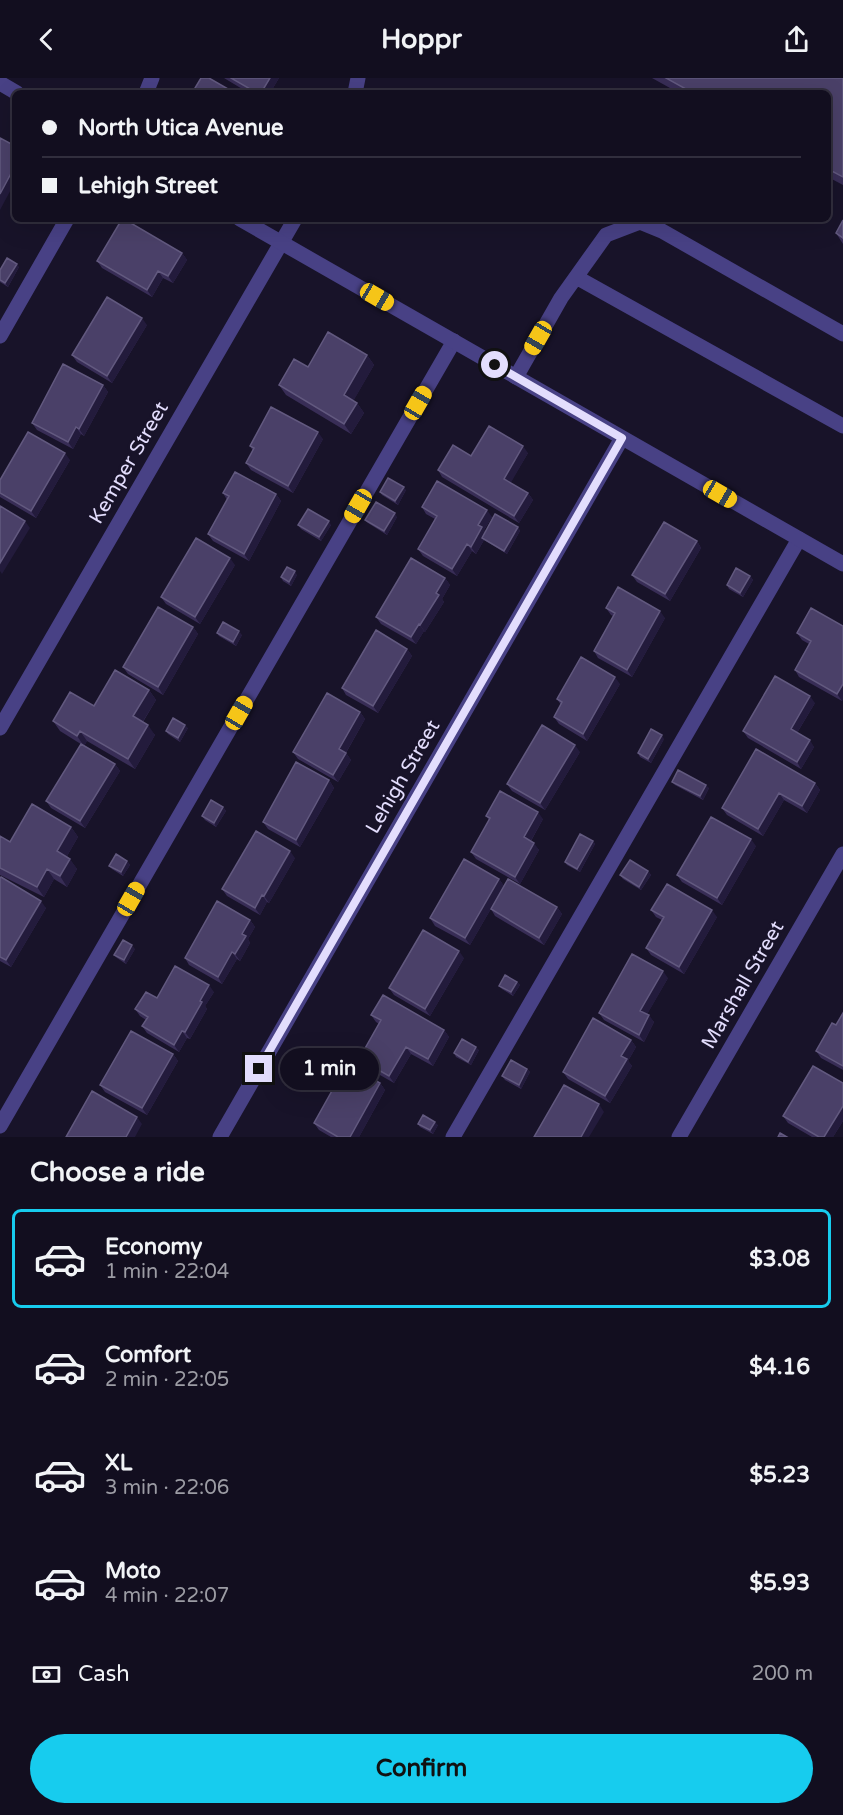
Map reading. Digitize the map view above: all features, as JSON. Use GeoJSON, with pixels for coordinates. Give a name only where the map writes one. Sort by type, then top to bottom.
{"type":"FeatureCollection","features":[{"type":"Feature","properties":{"kind":"street"},"geometry":{"type":"LineString","coordinates":[[0,336],[65,222]]}},
{"type":"Feature","properties":{"kind":"street"},"geometry":{"type":"LineString","coordinates":[[245,222],[843,564]]}},
{"type":"Feature","properties":{"kind":"street","name":"Kemper Street"},"geometry":{"type":"LineString","coordinates":[[0,728],[293,222]]}},
{"type":"Feature","properties":{"kind":"street"},"geometry":{"type":"LineString","coordinates":[[516,377],[561,298],[606,235],[640,222],[662,231],[843,334]]}},
{"type":"Feature","properties":{"kind":"street"},"geometry":{"type":"LineString","coordinates":[[576,277],[843,426]]}},
{"type":"Feature","properties":{"kind":"street"},"geometry":{"type":"LineString","coordinates":[[0,1126],[454,341]]}},
{"type":"Feature","properties":{"kind":"street","name":"Lehigh Street"},"geometry":{"type":"LineString","coordinates":[[227,1135],[622,438]]}},
{"type":"Feature","properties":{"kind":"street"},"geometry":{"type":"LineString","coordinates":[[453,1137],[799,539]]}},
{"type":"Feature","properties":{"kind":"street","name":"Marshall Street"},"geometry":{"type":"LineString","coordinates":[[680,1137],[843,854]]}},
{"type":"Feature","properties":{"kind":"building"},"geometry":{"type":"Polygon","coordinates":[[[201,78],[209,78],[230,90],[194,90],[201,78]]]}},
{"type":"Feature","properties":{"kind":"building"},"geometry":{"type":"Polygon","coordinates":[[[231,78],[270,78],[263,90],[252,90],[231,78]]]}},
{"type":"Feature","properties":{"kind":"building"},"geometry":{"type":"Polygon","coordinates":[[[666,78],[843,78],[843,177],[831,171],[831,90],[688,90],[666,78]]]}},
{"type":"Feature","properties":{"kind":"building"},"geometry":{"type":"Polygon","coordinates":[[[0,138],[12,144],[12,172],[0,194],[0,138]]]}},
{"type":"Feature","properties":{"kind":"building"},"geometry":{"type":"Polygon","coordinates":[[[843,220],[843,238],[836,233],[843,220]]]}},
{"type":"Feature","properties":{"kind":"building"},"geometry":{"type":"Polygon","coordinates":[[[120,222],[129,222],[182,253],[168,276],[158,271],[147,290],[97,261],[120,222]]]}},
{"type":"Feature","properties":{"kind":"building"},"geometry":{"type":"Polygon","coordinates":[[[7,258],[17,264],[5,283],[0,280],[0,270],[7,258]]]}},
{"type":"Feature","properties":{"kind":"building"},"geometry":{"type":"Polygon","coordinates":[[[107,297],[142,318],[107,376],[72,355],[107,297]]]}},
{"type":"Feature","properties":{"kind":"building"},"geometry":{"type":"Polygon","coordinates":[[[328,332],[367,355],[344,395],[357,403],[344,424],[279,385],[294,359],[308,367],[328,332]]]}},
{"type":"Feature","properties":{"kind":"building"},"geometry":{"type":"Polygon","coordinates":[[[63,364],[103,385],[79,429],[76,427],[68,442],[32,423],[63,364]]]}},
{"type":"Feature","properties":{"kind":"building"},"geometry":{"type":"Polygon","coordinates":[[[271,407],[318,432],[288,486],[246,463],[254,448],[250,446],[271,407]]]}},
{"type":"Feature","properties":{"kind":"building"},"geometry":{"type":"Polygon","coordinates":[[[489,426],[523,446],[504,479],[528,493],[514,516],[438,470],[453,445],[471,456],[489,426]]]}},
{"type":"Feature","properties":{"kind":"building"},"geometry":{"type":"Polygon","coordinates":[[[28,432],[65,453],[31,511],[0,493],[0,480],[28,432]]]}},
{"type":"Feature","properties":{"kind":"building"},"geometry":{"type":"Polygon","coordinates":[[[235,472],[276,494],[244,554],[208,534],[229,496],[223,493],[235,472]]]}},
{"type":"Feature","properties":{"kind":"building"},"geometry":{"type":"Polygon","coordinates":[[[388,478],[404,487],[395,501],[380,492],[388,478]]]}},
{"type":"Feature","properties":{"kind":"building"},"geometry":{"type":"Polygon","coordinates":[[[437,481],[487,510],[478,525],[482,527],[471,547],[467,544],[452,569],[418,549],[437,516],[422,507],[437,481]]]}},
{"type":"Feature","properties":{"kind":"building"},"geometry":{"type":"Polygon","coordinates":[[[376,502],[395,513],[384,531],[365,520],[376,502]]]}},
{"type":"Feature","properties":{"kind":"building"},"geometry":{"type":"Polygon","coordinates":[[[0,506],[25,521],[0,563],[0,506]]]}},
{"type":"Feature","properties":{"kind":"building"},"geometry":{"type":"Polygon","coordinates":[[[308,509],[329,521],[319,537],[298,525],[308,509]]]}},
{"type":"Feature","properties":{"kind":"building"},"geometry":{"type":"Polygon","coordinates":[[[495,514],[518,527],[504,551],[482,538],[495,514]]]}},
{"type":"Feature","properties":{"kind":"building"},"geometry":{"type":"Polygon","coordinates":[[[664,522],[697,541],[665,594],[632,575],[664,522]]]}},
{"type":"Feature","properties":{"kind":"building"},"geometry":{"type":"Polygon","coordinates":[[[196,538],[230,558],[195,617],[161,597],[196,538]]]}},
{"type":"Feature","properties":{"kind":"building"},"geometry":{"type":"Polygon","coordinates":[[[411,558],[445,578],[436,593],[439,595],[411,637],[376,617],[411,558]]]}},
{"type":"Feature","properties":{"kind":"building"},"geometry":{"type":"Polygon","coordinates":[[[287,567],[295,571],[289,582],[281,577],[287,567]]]}},
{"type":"Feature","properties":{"kind":"building"},"geometry":{"type":"Polygon","coordinates":[[[736,568],[750,576],[740,593],[727,585],[736,568]]]}},
{"type":"Feature","properties":{"kind":"building"},"geometry":{"type":"Polygon","coordinates":[[[618,587],[660,611],[627,670],[594,651],[615,613],[606,608],[618,587]]]}},
{"type":"Feature","properties":{"kind":"building"},"geometry":{"type":"Polygon","coordinates":[[[158,607],[193,627],[158,687],[123,667],[158,607]]]}},
{"type":"Feature","properties":{"kind":"building"},"geometry":{"type":"Polygon","coordinates":[[[811,608],[843,626],[843,684],[837,694],[795,670],[811,641],[797,633],[811,608]]]}},
{"type":"Feature","properties":{"kind":"building"},"geometry":{"type":"Polygon","coordinates":[[[223,622],[239,631],[233,642],[217,633],[223,622]]]}},
{"type":"Feature","properties":{"kind":"building"},"geometry":{"type":"Polygon","coordinates":[[[376,630],[407,649],[373,706],[342,688],[376,630]]]}},
{"type":"Feature","properties":{"kind":"building"},"geometry":{"type":"Polygon","coordinates":[[[581,657],[615,677],[583,734],[554,717],[562,702],[557,699],[581,657]]]}},
{"type":"Feature","properties":{"kind":"building"},"geometry":{"type":"Polygon","coordinates":[[[115,670],[149,690],[133,716],[148,725],[128,759],[80,731],[77,736],[53,721],[70,692],[94,706],[115,670]]]}},
{"type":"Feature","properties":{"kind":"building"},"geometry":{"type":"Polygon","coordinates":[[[775,676],[810,696],[791,729],[810,740],[797,762],[743,731],[775,676]]]}},
{"type":"Feature","properties":{"kind":"building"},"geometry":{"type":"Polygon","coordinates":[[[327,693],[360,712],[339,749],[346,753],[333,775],[293,752],[327,693]]]}},
{"type":"Feature","properties":{"kind":"building"},"geometry":{"type":"Polygon","coordinates":[[[173,718],[185,725],[178,738],[166,731],[173,718]]]}},
{"type":"Feature","properties":{"kind":"building"},"geometry":{"type":"Polygon","coordinates":[[[542,725],[575,745],[540,803],[507,784],[542,725]]]}},
{"type":"Feature","properties":{"kind":"building"},"geometry":{"type":"Polygon","coordinates":[[[651,729],[662,735],[648,759],[638,753],[651,729]]]}},
{"type":"Feature","properties":{"kind":"building"},"geometry":{"type":"Polygon","coordinates":[[[81,744],[115,764],[80,821],[46,801],[81,744]]]}},
{"type":"Feature","properties":{"kind":"building"},"geometry":{"type":"Polygon","coordinates":[[[756,749],[815,783],[802,806],[779,793],[758,829],[722,808],[756,749]]]}},
{"type":"Feature","properties":{"kind":"building"},"geometry":{"type":"Polygon","coordinates":[[[296,762],[329,780],[296,840],[263,822],[296,762]]]}},
{"type":"Feature","properties":{"kind":"building"},"geometry":{"type":"Polygon","coordinates":[[[678,770],[706,785],[700,796],[672,782],[678,770]]]}},
{"type":"Feature","properties":{"kind":"building"},"geometry":{"type":"Polygon","coordinates":[[[500,791],[538,812],[524,837],[534,843],[515,877],[471,852],[490,818],[486,816],[500,791]]]}},
{"type":"Feature","properties":{"kind":"building"},"geometry":{"type":"Polygon","coordinates":[[[211,800],[223,807],[214,823],[202,816],[211,800]]]}},
{"type":"Feature","properties":{"kind":"building"},"geometry":{"type":"Polygon","coordinates":[[[32,804],[71,827],[57,851],[70,859],[60,876],[47,869],[37,887],[0,868],[0,836],[10,842],[32,804]]]}},
{"type":"Feature","properties":{"kind":"building"},"geometry":{"type":"Polygon","coordinates":[[[711,817],[751,839],[717,898],[677,875],[711,817]]]}},
{"type":"Feature","properties":{"kind":"building"},"geometry":{"type":"Polygon","coordinates":[[[256,831],[290,851],[255,908],[222,889],[256,831]]]}},
{"type":"Feature","properties":{"kind":"building"},"geometry":{"type":"Polygon","coordinates":[[[580,834],[593,841],[577,869],[565,862],[580,834]]]}},
{"type":"Feature","properties":{"kind":"building"},"geometry":{"type":"Polygon","coordinates":[[[116,854],[127,861],[121,872],[109,866],[116,854]]]}},
{"type":"Feature","properties":{"kind":"building"},"geometry":{"type":"Polygon","coordinates":[[[464,859],[499,879],[465,938],[430,918],[464,859]]]}},
{"type":"Feature","properties":{"kind":"building"},"geometry":{"type":"Polygon","coordinates":[[[630,860],[648,871],[639,887],[620,875],[630,860]]]}},
{"type":"Feature","properties":{"kind":"building"},"geometry":{"type":"Polygon","coordinates":[[[1,877],[41,901],[6,960],[0,957],[1,877]]]}},
{"type":"Feature","properties":{"kind":"building"},"geometry":{"type":"Polygon","coordinates":[[[508,879],[557,907],[539,938],[491,909],[508,879]]]}},
{"type":"Feature","properties":{"kind":"building"},"geometry":{"type":"Polygon","coordinates":[[[667,884],[712,910],[679,967],[646,948],[664,917],[651,910],[667,884]]]}},
{"type":"Feature","properties":{"kind":"building"},"geometry":{"type":"Polygon","coordinates":[[[217,901],[250,920],[242,934],[246,936],[235,954],[232,952],[218,977],[185,958],[217,901]]]}},
{"type":"Feature","properties":{"kind":"building"},"geometry":{"type":"Polygon","coordinates":[[[423,930],[459,951],[425,1009],[389,988],[423,930]]]}},
{"type":"Feature","properties":{"kind":"building"},"geometry":{"type":"Polygon","coordinates":[[[123,940],[132,945],[124,960],[114,955],[123,940]]]}},
{"type":"Feature","properties":{"kind":"building"},"geometry":{"type":"Polygon","coordinates":[[[632,954],[663,971],[640,1011],[649,1015],[639,1035],[599,1013],[632,954]]]}},
{"type":"Feature","properties":{"kind":"building"},"geometry":{"type":"Polygon","coordinates":[[[175,966],[209,985],[185,1032],[182,1031],[174,1045],[142,1026],[148,1017],[135,1009],[146,992],[157,998],[175,966]]]}},
{"type":"Feature","properties":{"kind":"building"},"geometry":{"type":"Polygon","coordinates":[[[505,975],[517,982],[511,992],[499,986],[505,975]]]}},
{"type":"Feature","properties":{"kind":"building"},"geometry":{"type":"Polygon","coordinates":[[[383,995],[444,1030],[428,1059],[406,1047],[389,1076],[359,1059],[381,1020],[371,1015],[383,995]]]}},
{"type":"Feature","properties":{"kind":"building"},"geometry":{"type":"Polygon","coordinates":[[[843,1013],[843,1066],[816,1051],[832,1023],[836,1025],[843,1013]]]}},
{"type":"Feature","properties":{"kind":"building"},"geometry":{"type":"Polygon","coordinates":[[[593,1018],[631,1040],[621,1056],[627,1059],[605,1096],[563,1072],[593,1018]]]}},
{"type":"Feature","properties":{"kind":"building"},"geometry":{"type":"Polygon","coordinates":[[[131,1031],[173,1054],[142,1108],[100,1085],[131,1031]]]}},
{"type":"Feature","properties":{"kind":"building"},"geometry":{"type":"Polygon","coordinates":[[[462,1039],[476,1047],[468,1062],[454,1053],[462,1039]]]}},
{"type":"Feature","properties":{"kind":"building"},"geometry":{"type":"Polygon","coordinates":[[[511,1060],[527,1069],[519,1085],[502,1076],[511,1060]]]}},
{"type":"Feature","properties":{"kind":"building"},"geometry":{"type":"Polygon","coordinates":[[[347,1064],[380,1083],[350,1137],[338,1137],[314,1123],[347,1064]]]}},
{"type":"Feature","properties":{"kind":"building"},"geometry":{"type":"Polygon","coordinates":[[[813,1066],[843,1083],[843,1106],[824,1137],[819,1137],[783,1116],[813,1066]]]}},
{"type":"Feature","properties":{"kind":"building"},"geometry":{"type":"Polygon","coordinates":[[[564,1085],[599,1104],[581,1137],[534,1137],[564,1085]]]}},
{"type":"Feature","properties":{"kind":"building"},"geometry":{"type":"Polygon","coordinates":[[[92,1091],[137,1117],[126,1137],[66,1137],[92,1091]]]}},
{"type":"Feature","properties":{"kind":"building"},"geometry":{"type":"Polygon","coordinates":[[[423,1115],[435,1122],[430,1130],[418,1124],[423,1115]]]}},
{"type":"Feature","properties":{"kind":"route"},"geometry":{"type":"LineString","coordinates":[[259,1069],[622,438],[495,365]]}}]}
